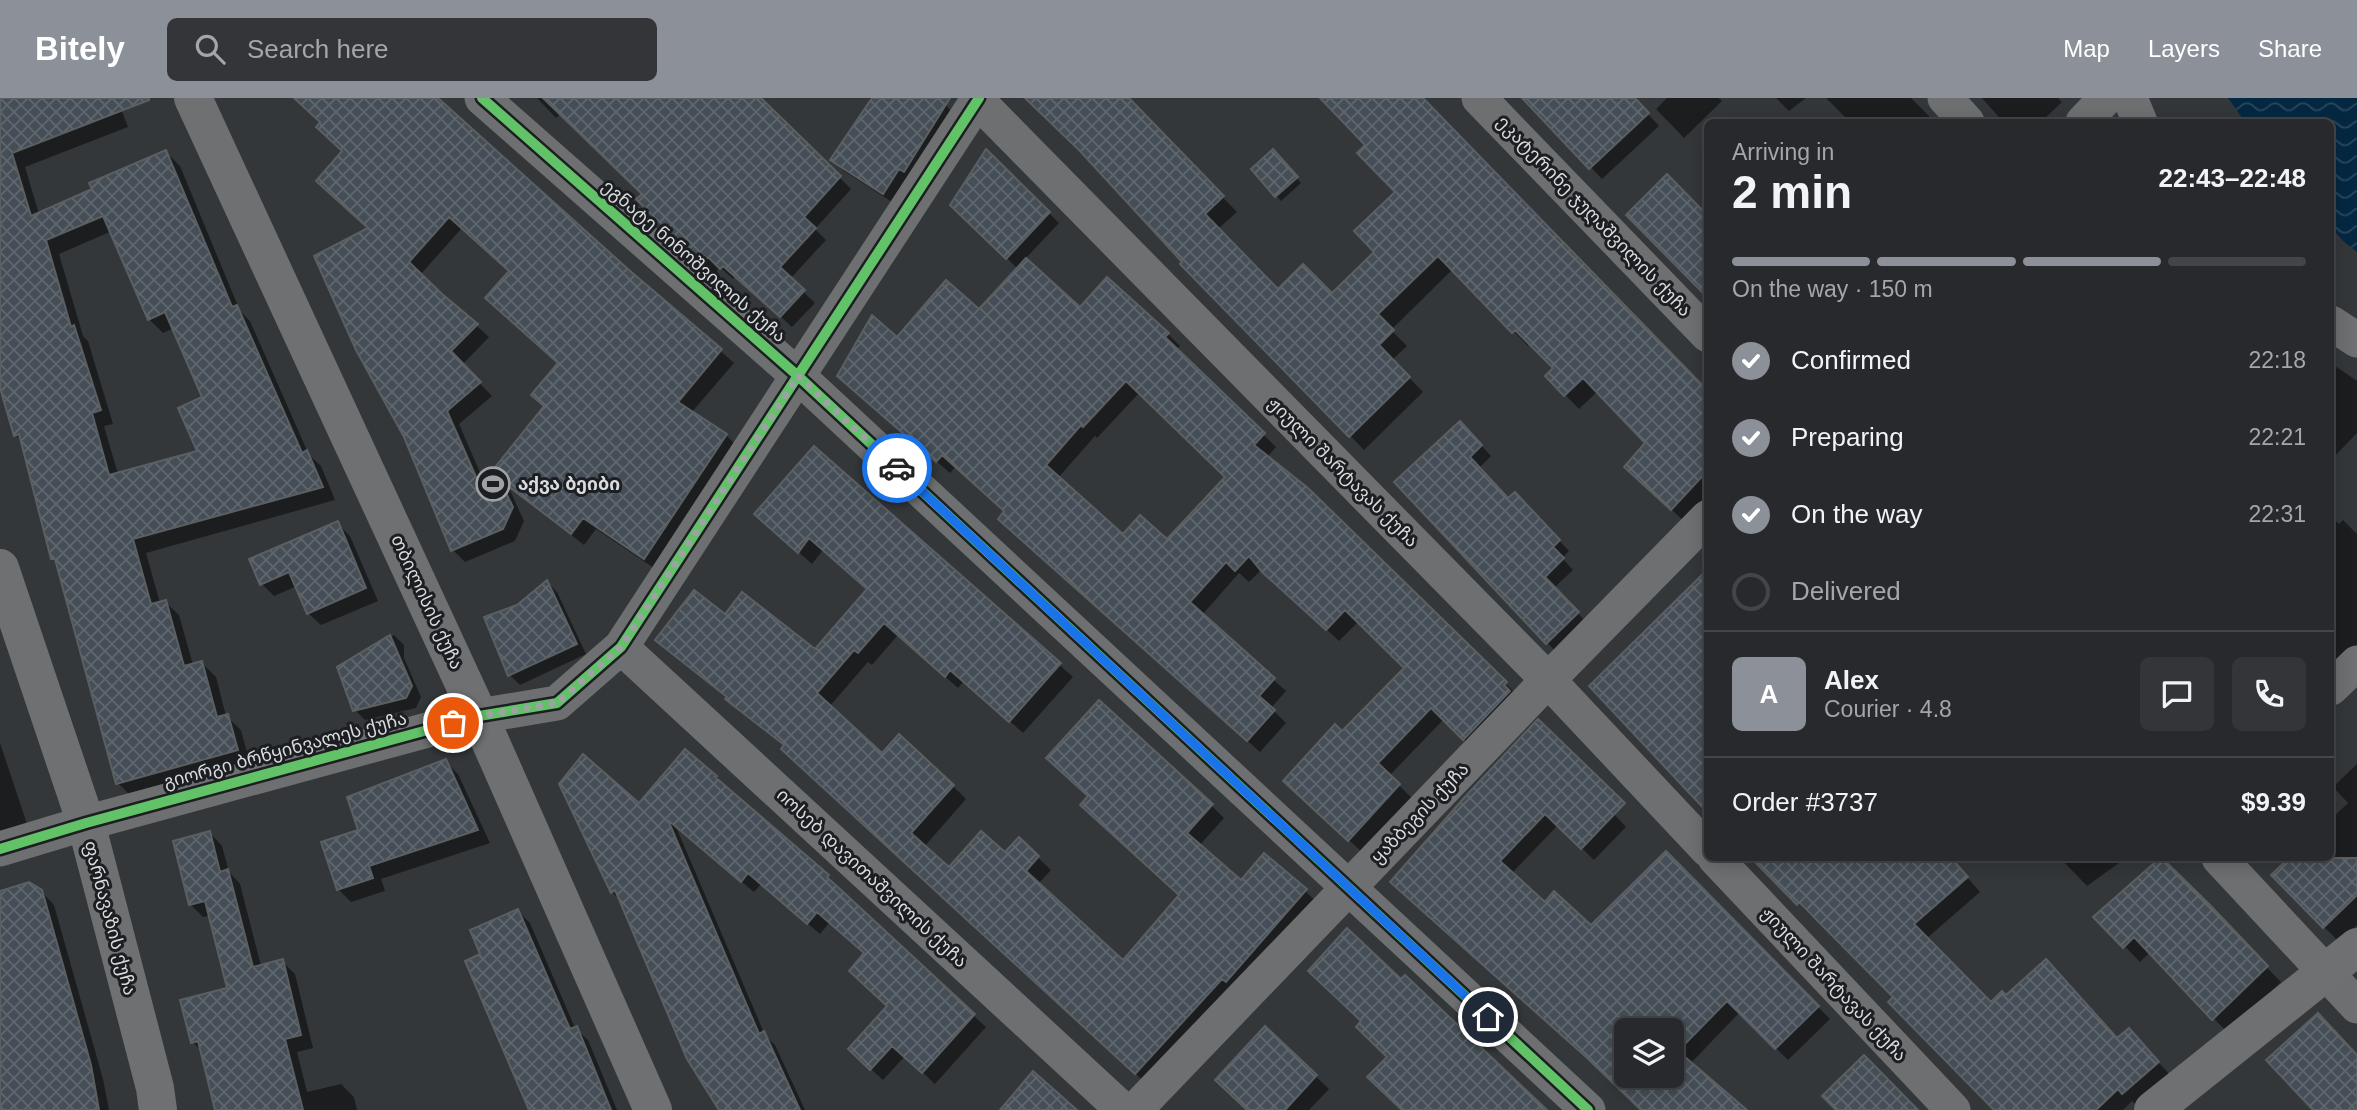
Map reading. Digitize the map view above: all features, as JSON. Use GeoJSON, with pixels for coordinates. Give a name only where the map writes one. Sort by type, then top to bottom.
{"type":"FeatureCollection","features":[{"type":"Feature","properties":{"kind":"main road","name":"თბილისის ქუჩა"},"geometry":{"type":"LineString","coordinates":[[193,98],[479,716],[653,1110]]}},
{"type":"Feature","properties":{"kind":"main road","name":"ფარნავაზის ქუჩა"},"geometry":{"type":"LineString","coordinates":[[0,568],[86,823],[152,1075],[158,1110]]}},
{"type":"Feature","properties":{"kind":"main road"},"geometry":{"type":"LineString","coordinates":[[2153,1110],[2357,947]]}},
{"type":"Feature","properties":{"kind":"street","name":"ეგნატე ნინოშვილის ქუჩა"},"geometry":{"type":"LineString","coordinates":[[482,98],[798,376],[1588,1110]]}},
{"type":"Feature","properties":{"kind":"street","name":"ეკატერინე ჯუღაშვილის ქუჩა"},"geometry":{"type":"LineString","coordinates":[[1479,98],[1704,331]]}},
{"type":"Feature","properties":{"kind":"street"},"geometry":{"type":"LineString","coordinates":[[1945,98],[1964,119]]}},
{"type":"Feature","properties":{"kind":"street"},"geometry":{"type":"LineString","coordinates":[[2086,119],[2106,98]]}},
{"type":"Feature","properties":{"kind":"street"},"geometry":{"type":"LineString","coordinates":[[2130,98],[2139,119]]}},
{"type":"Feature","properties":{"kind":"street","name":"გიორგი ბრწყინვალეს ქუჩა"},"geometry":{"type":"LineString","coordinates":[[0,849],[479,716],[557,703],[621,647],[977,99]]}},
{"type":"Feature","properties":{"kind":"street","name":"ჟიული შარტავას ქუჩა"},"geometry":{"type":"LineString","coordinates":[[977,99],[1548,680],[1704,846]]}},
{"type":"Feature","properties":{"kind":"street"},"geometry":{"type":"LineString","coordinates":[[2334,325],[2357,341]]}},
{"type":"Feature","properties":{"kind":"street","name":"ყაზბეგის ქუჩა"},"geometry":{"type":"LineString","coordinates":[[1135,1110],[1704,521]]}},
{"type":"Feature","properties":{"kind":"street","name":"იოსებ დავითაშვილის ქუჩა"},"geometry":{"type":"LineString","coordinates":[[621,647],[1123,1110]]}},
{"type":"Feature","properties":{"kind":"street"},"geometry":{"type":"LineString","coordinates":[[2334,685],[2357,663]]}},
{"type":"Feature","properties":{"kind":"street","name":"ჟიული შარტავას ქუჩა"},"geometry":{"type":"LineString","coordinates":[[1718,861],[1953,1110]]}},
{"type":"Feature","properties":{"kind":"street"},"geometry":{"type":"LineString","coordinates":[[2222,861],[2357,1006]]}},
{"type":"Feature","properties":{"kind":"water"},"geometry":{"type":"Polygon","coordinates":[[[2228,98],[2357,98],[2357,252],[2334,230],[2334,119],[2243,119],[2228,98]]]}},
{"type":"Feature","properties":{"kind":"building"},"geometry":{"type":"Polygon","coordinates":[[[0,98],[149,98],[12,153],[31,216],[92,189],[89,183],[166,150],[232,307],[237,305],[302,453],[307,450],[323,487],[133,539],[151,604],[166,600],[184,666],[202,661],[217,717],[228,714],[238,750],[116,784],[55,559],[51,559],[19,434],[14,436],[0,388],[0,98]],[[103,216],[46,240],[71,327],[74,325],[101,410],[92,413],[109,475],[197,451],[178,408],[202,397],[165,312],[148,320],[103,216]]]}},
{"type":"Feature","properties":{"kind":"building"},"geometry":{"type":"Polygon","coordinates":[[[294,98],[438,98],[629,270],[722,349],[678,402],[727,434],[644,559],[583,518],[571,534],[499,479],[513,507],[503,529],[451,551],[404,437],[356,350],[314,256],[368,228],[316,181],[342,151],[316,127],[320,122],[294,98]],[[449,217],[409,262],[478,324],[451,351],[481,382],[447,411],[480,486],[544,406],[531,395],[558,363],[485,298],[509,271],[449,217]]]}},
{"type":"Feature","properties":{"kind":"building"},"geometry":{"type":"Polygon","coordinates":[[[543,98],[761,98],[841,176],[804,217],[816,228],[780,267],[805,290],[780,317],[723,266],[720,269],[708,257],[702,264],[636,199],[642,194],[543,98]]]}},
{"type":"Feature","properties":{"kind":"building"},"geometry":{"type":"Polygon","coordinates":[[[872,98],[950,98],[904,172],[899,169],[883,194],[830,160],[872,98]]]}},
{"type":"Feature","properties":{"kind":"building"},"geometry":{"type":"Polygon","coordinates":[[[1025,98],[1129,98],[1224,196],[1205,214],[1278,289],[1303,264],[1332,293],[1374,252],[1354,231],[1395,192],[1357,153],[1365,145],[1320,98],[1423,98],[1704,387],[1704,474],[1671,510],[1624,467],[1645,443],[1583,378],[1564,396],[1545,376],[1553,368],[1515,330],[1512,333],[1438,256],[1378,314],[1394,330],[1379,345],[1410,377],[1349,437],[1180,264],[1182,262],[1079,150],[1025,98]]]}},
{"type":"Feature","properties":{"kind":"building"},"geometry":{"type":"Polygon","coordinates":[[[1522,98],[1635,98],[1649,113],[1589,169],[1522,98]]]}},
{"type":"Feature","properties":{"kind":"building"},"geometry":{"type":"Polygon","coordinates":[[[986,149],[1050,212],[1006,259],[950,205],[986,149]]]}},
{"type":"Feature","properties":{"kind":"building"},"geometry":{"type":"Polygon","coordinates":[[[1273,149],[1298,177],[1275,197],[1251,169],[1273,149]]]}},
{"type":"Feature","properties":{"kind":"building"},"geometry":{"type":"Polygon","coordinates":[[[1667,174],[1704,212],[1704,294],[1626,215],[1667,174]]]}},
{"type":"Feature","properties":{"kind":"building"},"geometry":{"type":"Polygon","coordinates":[[[1026,258],[1080,307],[1107,277],[1169,333],[1165,337],[1265,433],[1254,445],[1308,488],[1507,682],[1504,685],[1510,691],[1463,740],[1431,708],[1378,763],[1400,784],[1348,841],[1283,781],[1335,724],[1342,731],[1404,668],[1345,610],[1326,630],[1262,572],[1249,556],[1235,571],[1226,562],[1190,602],[1275,678],[1259,696],[1275,710],[1247,741],[998,519],[1004,511],[942,455],[936,462],[837,376],[872,315],[897,337],[946,280],[979,309],[1026,258]],[[1126,381],[1083,427],[1081,425],[1046,465],[1123,534],[1140,515],[1167,539],[1225,477],[1126,381]]]}},
{"type":"Feature","properties":{"kind":"building"},"geometry":{"type":"Polygon","coordinates":[[[1460,421],[1482,445],[1470,457],[1508,498],[1515,492],[1560,540],[1553,547],[1564,558],[1545,577],[1579,612],[1546,644],[1394,482],[1460,421]]]}},
{"type":"Feature","properties":{"kind":"building"},"geometry":{"type":"Polygon","coordinates":[[[814,446],[1061,663],[1009,722],[950,670],[945,677],[884,623],[858,653],[854,650],[817,693],[882,753],[899,734],[954,785],[911,833],[949,867],[981,831],[1005,852],[1019,837],[1039,856],[1026,871],[1123,960],[1179,895],[1080,805],[1088,796],[1046,758],[1099,700],[1213,804],[1187,833],[1241,880],[1264,853],[1307,889],[1226,982],[1222,979],[1135,1074],[781,749],[784,745],[655,640],[694,590],[725,614],[742,592],[815,649],[867,589],[809,538],[798,553],[754,514],[814,446]]]}},
{"type":"Feature","properties":{"kind":"building"},"geometry":{"type":"Polygon","coordinates":[[[338,521],[366,588],[307,614],[289,572],[260,585],[249,559],[338,521]]]}},
{"type":"Feature","properties":{"kind":"building"},"geometry":{"type":"Polygon","coordinates":[[[1704,573],[1704,809],[1589,686],[1704,573]]]}},
{"type":"Feature","properties":{"kind":"building"},"geometry":{"type":"Polygon","coordinates":[[[547,580],[577,644],[508,676],[484,617],[517,605],[547,580]]]}},
{"type":"Feature","properties":{"kind":"building"},"geometry":{"type":"Polygon","coordinates":[[[390,635],[412,686],[406,698],[353,711],[337,667],[390,635]]]}},
{"type":"Feature","properties":{"kind":"building"},"geometry":{"type":"Polygon","coordinates":[[[1538,719],[1625,803],[1581,849],[1545,814],[1500,861],[1545,902],[1554,891],[1591,925],[1666,851],[1819,1006],[1775,1049],[1727,1001],[1684,1045],[1684,1018],[1614,1018],[1614,1084],[1390,882],[1538,719]]]}},
{"type":"Feature","properties":{"kind":"building"},"geometry":{"type":"Polygon","coordinates":[[[685,749],[829,875],[827,877],[975,1014],[922,1073],[892,1046],[870,1070],[848,1049],[887,1006],[849,971],[864,953],[817,912],[807,924],[748,873],[741,882],[668,820],[759,1034],[764,1031],[800,1110],[719,1110],[687,1059],[615,890],[611,893],[559,784],[583,754],[639,803],[685,749]]]}},
{"type":"Feature","properties":{"kind":"building"},"geometry":{"type":"Polygon","coordinates":[[[446,759],[478,830],[369,866],[373,878],[337,890],[321,842],[358,830],[347,797],[446,759]]]}},
{"type":"Feature","properties":{"kind":"building"},"geometry":{"type":"Polygon","coordinates":[[[210,831],[220,872],[228,869],[253,967],[283,959],[301,1035],[285,1039],[303,1110],[215,1110],[198,1041],[191,1043],[180,1000],[227,988],[205,901],[189,905],[173,841],[210,831]]]}},
{"type":"Feature","properties":{"kind":"building"},"geometry":{"type":"Polygon","coordinates":[[[2357,858],[2357,895],[2323,928],[2271,875],[2286,861],[2357,858]]]}},
{"type":"Feature","properties":{"kind":"building"},"geometry":{"type":"Polygon","coordinates":[[[1754,861],[1954,861],[1968,877],[1914,924],[1991,1002],[2002,991],[2006,995],[2046,959],[2117,1038],[2129,1028],[2159,1062],[2122,1094],[2118,1089],[2096,1110],[1994,1110],[1888,1002],[1893,997],[1799,902],[1797,905],[1754,861]]]}},
{"type":"Feature","properties":{"kind":"building"},"geometry":{"type":"Polygon","coordinates":[[[2157,861],[2165,861],[2268,966],[2212,1020],[2134,937],[2123,948],[2093,917],[2157,861]]]}},
{"type":"Feature","properties":{"kind":"building"},"geometry":{"type":"Polygon","coordinates":[[[29,882],[42,890],[91,1065],[99,1110],[0,1110],[0,891],[29,882]]]}},
{"type":"Feature","properties":{"kind":"building"},"geometry":{"type":"Polygon","coordinates":[[[518,909],[570,1029],[577,1026],[611,1110],[529,1110],[465,961],[480,954],[470,930],[518,909]]]}},
{"type":"Feature","properties":{"kind":"building"},"geometry":{"type":"Polygon","coordinates":[[[1347,928],[1401,979],[1405,975],[1547,1110],[1402,1110],[1367,1077],[1387,1057],[1356,1027],[1361,1021],[1308,971],[1347,928]]]}},
{"type":"Feature","properties":{"kind":"building"},"geometry":{"type":"Polygon","coordinates":[[[2318,1013],[2357,1055],[2357,1110],[2313,1110],[2266,1060],[2318,1013]]]}},
{"type":"Feature","properties":{"kind":"building"},"geometry":{"type":"Polygon","coordinates":[[[1265,1026],[1317,1075],[1285,1110],[1247,1110],[1215,1080],[1265,1026]]]}},
{"type":"Feature","properties":{"kind":"building"},"geometry":{"type":"Polygon","coordinates":[[[1864,1055],[1918,1110],[1836,1110],[1822,1096],[1864,1055]]]}},
{"type":"Feature","properties":{"kind":"building"},"geometry":{"type":"Polygon","coordinates":[[[1684,1056],[1747,1110],[1641,1110],[1618,1088],[1684,1088],[1684,1056]]]}},
{"type":"Feature","properties":{"kind":"building"},"geometry":{"type":"Polygon","coordinates":[[[1033,1071],[1077,1110],[1000,1110],[1033,1071]]]}},
{"type":"Feature","properties":{"kind":"cycle path"},"geometry":{"type":"LineString","coordinates":[[482,98],[798,376],[1588,1110]]}},
{"type":"Feature","properties":{"kind":"cycle path"},"geometry":{"type":"LineString","coordinates":[[0,849],[479,716],[557,703],[621,647],[979,98]]}},
{"type":"Feature","properties":{"kind":"way so far"},"geometry":{"type":"LineString","coordinates":[[453,723],[557,703],[621,647],[798,376],[897,468]]}},
{"type":"Feature","properties":{"kind":"place","name":"აქვა ბეიბი"},"geometry":{"type":"Point","coordinates":[493,484]}},
{"type":"Feature","properties":{"kind":"route"},"geometry":{"type":"LineString","coordinates":[[897,468],[1488,1017]]}}]}
